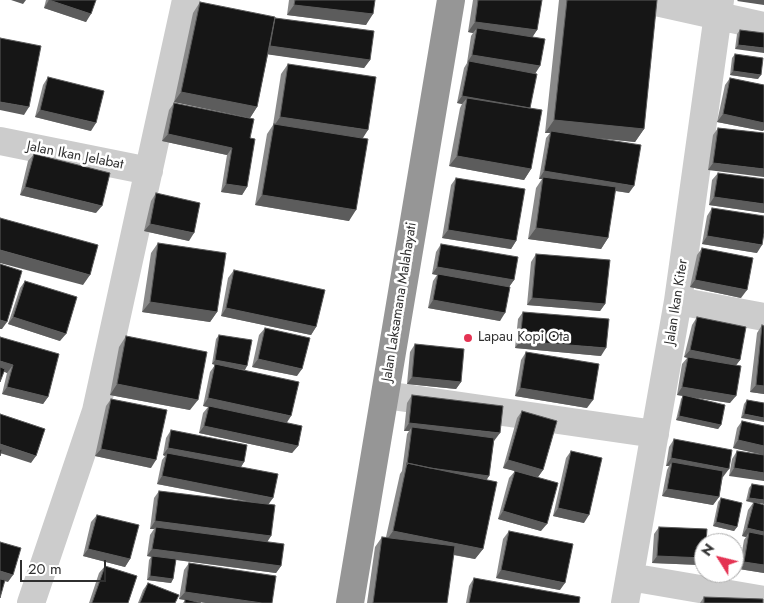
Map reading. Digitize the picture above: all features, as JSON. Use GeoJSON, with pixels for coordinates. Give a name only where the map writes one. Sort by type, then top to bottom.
{"type":"FeatureCollection","features":[{"type":"Feature","properties":{"kind":"highway","name":"Jalan Laksamana Malahayati"},"geometry":{"type":"LineString","coordinates":[[350,603],[450,0]]}},
{"type":"Feature","properties":{"kind":"street"},"geometry":{"type":"LineString","coordinates":[[31,603],[96,411],[186,0]]}},
{"type":"Feature","properties":{"kind":"street"},"geometry":{"type":"LineString","coordinates":[[646,0],[719,7],[764,26]]}},
{"type":"Feature","properties":{"kind":"street","name":"Jalan Ikan Kiter"},"geometry":{"type":"LineString","coordinates":[[627,590],[678,301],[719,7]]}},
{"type":"Feature","properties":{"kind":"street","name":"Jalan Ikan Jelabat"},"geometry":{"type":"LineString","coordinates":[[0,141],[149,171]]}},
{"type":"Feature","properties":{"kind":"street"},"geometry":{"type":"LineString","coordinates":[[678,301],[764,317]]}},
{"type":"Feature","properties":{"kind":"street"},"geometry":{"type":"LineString","coordinates":[[385,394],[655,434]]}},
{"type":"Feature","properties":{"kind":"street"},"geometry":{"type":"LineString","coordinates":[[627,590],[764,600]]}},
{"type":"Feature","properties":{"kind":"building"},"geometry":{"type":"Polygon","coordinates":[[[49,0],[96,0],[91,14],[49,0]]]}},
{"type":"Feature","properties":{"kind":"building"},"geometry":{"type":"Polygon","coordinates":[[[295,0],[375,0],[373,14],[294,5],[295,0]]]}},
{"type":"Feature","properties":{"kind":"building"},"geometry":{"type":"Polygon","coordinates":[[[478,0],[542,0],[537,30],[475,22],[478,0]]]}},
{"type":"Feature","properties":{"kind":"building"},"geometry":{"type":"Polygon","coordinates":[[[567,0],[657,0],[644,129],[554,120],[567,0]]]}},
{"type":"Feature","properties":{"kind":"building"},"geometry":{"type":"Polygon","coordinates":[[[200,2],[275,17],[257,107],[181,92],[200,2]]]}},
{"type":"Feature","properties":{"kind":"building"},"geometry":{"type":"Polygon","coordinates":[[[275,18],[374,31],[370,60],[270,46],[275,18]]]}},
{"type":"Feature","properties":{"kind":"building"},"geometry":{"type":"Polygon","coordinates":[[[477,28],[545,39],[540,66],[472,55],[477,28]]]}},
{"type":"Feature","properties":{"kind":"building"},"geometry":{"type":"Polygon","coordinates":[[[740,30],[764,33],[764,48],[738,45],[740,30]]]}},
{"type":"Feature","properties":{"kind":"building"},"geometry":{"type":"Polygon","coordinates":[[[0,38],[41,46],[29,107],[0,102],[0,38]]]}},
{"type":"Feature","properties":{"kind":"building"},"geometry":{"type":"Polygon","coordinates":[[[735,54],[763,58],[761,75],[733,71],[735,54]]]}},
{"type":"Feature","properties":{"kind":"building"},"geometry":{"type":"Polygon","coordinates":[[[469,61],[537,74],[530,108],[462,96],[469,61]]]}},
{"type":"Feature","properties":{"kind":"building"},"geometry":{"type":"Polygon","coordinates":[[[288,64],[376,77],[368,130],[280,117],[288,64]]]}},
{"type":"Feature","properties":{"kind":"building"},"geometry":{"type":"Polygon","coordinates":[[[48,77],[104,91],[96,123],[40,110],[48,77]]]}},
{"type":"Feature","properties":{"kind":"building"},"geometry":{"type":"Polygon","coordinates":[[[730,78],[764,85],[764,123],[723,114],[730,78]]]}},
{"type":"Feature","properties":{"kind":"building"},"geometry":{"type":"Polygon","coordinates":[[[467,98],[542,110],[531,169],[457,156],[467,98]]]}},
{"type":"Feature","properties":{"kind":"building"},"geometry":{"type":"Polygon","coordinates":[[[174,103],[254,119],[250,138],[255,139],[247,187],[226,184],[232,148],[168,134],[174,103]]]}},
{"type":"Feature","properties":{"kind":"building"},"geometry":{"type":"Polygon","coordinates":[[[274,124],[368,139],[356,210],[262,195],[274,124]]]}},
{"type":"Feature","properties":{"kind":"building"},"geometry":{"type":"Polygon","coordinates":[[[718,128],[764,133],[764,169],[713,163],[718,128]]]}},
{"type":"Feature","properties":{"kind":"building"},"geometry":{"type":"Polygon","coordinates":[[[551,131],[641,145],[634,186],[544,171],[551,131]]]}},
{"type":"Feature","properties":{"kind":"building"},"geometry":{"type":"Polygon","coordinates":[[[34,154],[110,173],[102,206],[25,187],[34,154]]]}},
{"type":"Feature","properties":{"kind":"building"},"geometry":{"type":"Polygon","coordinates":[[[718,173],[764,179],[764,204],[714,197],[718,173]]]}},
{"type":"Feature","properties":{"kind":"building"},"geometry":{"type":"Polygon","coordinates":[[[543,177],[616,187],[608,238],[536,228],[543,177]]]}},
{"type":"Feature","properties":{"kind":"building"},"geometry":{"type":"Polygon","coordinates":[[[456,178],[525,189],[516,241],[448,230],[456,178]]]}},
{"type":"Feature","properties":{"kind":"building"},"geometry":{"type":"Polygon","coordinates":[[[156,193],[200,203],[194,233],[150,224],[156,193]]]}},
{"type":"Feature","properties":{"kind":"building"},"geometry":{"type":"Polygon","coordinates":[[[712,208],[764,216],[762,245],[707,236],[712,208]]]}},
{"type":"Feature","properties":{"kind":"building"},"geometry":{"type":"Polygon","coordinates":[[[0,218],[98,245],[90,275],[0,250],[0,218]]]}},
{"type":"Feature","properties":{"kind":"building"},"geometry":{"type":"Polygon","coordinates":[[[158,243],[226,253],[217,312],[150,302],[158,243]]]}},
{"type":"Feature","properties":{"kind":"building"},"geometry":{"type":"Polygon","coordinates":[[[441,244],[518,257],[514,280],[437,267],[441,244]]]}},
{"type":"Feature","properties":{"kind":"building"},"geometry":{"type":"Polygon","coordinates":[[[702,248],[753,258],[747,290],[695,280],[702,248]]]}},
{"type":"Feature","properties":{"kind":"building"},"geometry":{"type":"Polygon","coordinates":[[[536,254],[610,260],[605,304],[532,298],[536,254]]]}},
{"type":"Feature","properties":{"kind":"building"},"geometry":{"type":"Polygon","coordinates":[[[0,264],[22,271],[7,322],[0,320],[0,264]]]}},
{"type":"Feature","properties":{"kind":"building"},"geometry":{"type":"Polygon","coordinates":[[[234,270],[325,290],[316,327],[226,308],[234,270]]]}},
{"type":"Feature","properties":{"kind":"building"},"geometry":{"type":"Polygon","coordinates":[[[438,274],[510,287],[505,313],[433,300],[438,274]]]}},
{"type":"Feature","properties":{"kind":"building"},"geometry":{"type":"Polygon","coordinates":[[[25,281],[77,297],[66,334],[13,317],[25,281]]]}},
{"type":"Feature","properties":{"kind":"building"},"geometry":{"type":"Polygon","coordinates":[[[523,312],[609,319],[606,348],[520,341],[523,312]]]}},
{"type":"Feature","properties":{"kind":"building"},"geometry":{"type":"Polygon","coordinates":[[[697,317],[746,327],[740,360],[690,350],[697,317]]]}},
{"type":"Feature","properties":{"kind":"building"},"geometry":{"type":"Polygon","coordinates":[[[762,325],[764,326],[764,386],[756,385],[762,325]]]}},
{"type":"Feature","properties":{"kind":"building"},"geometry":{"type":"Polygon","coordinates":[[[265,328],[310,338],[302,369],[258,359],[265,328]]]}},
{"type":"Feature","properties":{"kind":"building"},"geometry":{"type":"Polygon","coordinates":[[[219,335],[252,340],[247,366],[215,360],[219,335]]]}},
{"type":"Feature","properties":{"kind":"building"},"geometry":{"type":"Polygon","coordinates":[[[126,336],[207,352],[198,400],[117,384],[126,336]]]}},
{"type":"Feature","properties":{"kind":"building"},"geometry":{"type":"Polygon","coordinates":[[[0,337],[59,354],[48,397],[7,387],[13,365],[0,361],[0,337]]]}},
{"type":"Feature","properties":{"kind":"building"},"geometry":{"type":"Polygon","coordinates":[[[415,344],[464,349],[461,382],[412,377],[415,344]]]}},
{"type":"Feature","properties":{"kind":"building"},"geometry":{"type":"Polygon","coordinates":[[[526,352],[599,364],[593,400],[520,388],[526,352]]]}},
{"type":"Feature","properties":{"kind":"building"},"geometry":{"type":"Polygon","coordinates":[[[688,357],[741,366],[736,396],[682,387],[688,357]]]}},
{"type":"Feature","properties":{"kind":"building"},"geometry":{"type":"Polygon","coordinates":[[[215,364],[299,382],[291,416],[208,398],[215,364]]]}},
{"type":"Feature","properties":{"kind":"building"},"geometry":{"type":"Polygon","coordinates":[[[0,367],[5,369],[0,382],[0,367]]]}},
{"type":"Feature","properties":{"kind":"building"},"geometry":{"type":"Polygon","coordinates":[[[412,395],[503,406],[500,433],[409,423],[412,395]]]}},
{"type":"Feature","properties":{"kind":"building"},"geometry":{"type":"Polygon","coordinates":[[[683,395],[725,405],[721,425],[679,416],[683,395]]]}},
{"type":"Feature","properties":{"kind":"building"},"geometry":{"type":"Polygon","coordinates":[[[111,399],[167,410],[156,460],[101,449],[111,399]]]}},
{"type":"Feature","properties":{"kind":"building"},"geometry":{"type":"Polygon","coordinates":[[[747,400],[764,403],[764,418],[744,414],[747,400]]]}},
{"type":"Feature","properties":{"kind":"building"},"geometry":{"type":"Polygon","coordinates":[[[209,406],[302,426],[298,446],[204,426],[209,406]]]}},
{"type":"Feature","properties":{"kind":"building"},"geometry":{"type":"Polygon","coordinates":[[[522,411],[557,421],[543,470],[508,460],[522,411]]]}},
{"type":"Feature","properties":{"kind":"building"},"geometry":{"type":"Polygon","coordinates":[[[0,414],[45,429],[36,456],[0,444],[0,414]]]}},
{"type":"Feature","properties":{"kind":"building"},"geometry":{"type":"Polygon","coordinates":[[[742,421],[764,426],[764,446],[738,440],[742,421]]]}},
{"type":"Feature","properties":{"kind":"building"},"geometry":{"type":"Polygon","coordinates":[[[412,427],[494,438],[489,476],[407,463],[412,427]]]}},
{"type":"Feature","properties":{"kind":"building"},"geometry":{"type":"Polygon","coordinates":[[[171,430],[247,445],[244,462],[168,448],[171,430]]]}},
{"type":"Feature","properties":{"kind":"building"},"geometry":{"type":"Polygon","coordinates":[[[674,439],[732,450],[729,469],[671,458],[674,439]]]}},
{"type":"Feature","properties":{"kind":"building"},"geometry":{"type":"Polygon","coordinates":[[[571,451],[602,458],[589,515],[558,508],[571,451]]]}},
{"type":"Feature","properties":{"kind":"building"},"geometry":{"type":"Polygon","coordinates":[[[737,451],[764,455],[764,473],[734,468],[737,451]]]}},
{"type":"Feature","properties":{"kind":"building"},"geometry":{"type":"Polygon","coordinates":[[[167,453],[278,474],[273,498],[162,476],[167,453]]]}},
{"type":"Feature","properties":{"kind":"building"},"geometry":{"type":"Polygon","coordinates":[[[672,462],[723,471],[719,497],[667,489],[672,462]]]}},
{"type":"Feature","properties":{"kind":"building"},"geometry":{"type":"Polygon","coordinates":[[[407,463],[497,482],[483,549],[393,531],[407,463]]]}},
{"type":"Feature","properties":{"kind":"building"},"geometry":{"type":"Polygon","coordinates":[[[515,471],[558,483],[547,524],[503,511],[515,471]]]}},
{"type":"Feature","properties":{"kind":"building"},"geometry":{"type":"Polygon","coordinates":[[[752,484],[764,486],[764,500],[749,498],[752,484]]]}},
{"type":"Feature","properties":{"kind":"building"},"geometry":{"type":"Polygon","coordinates":[[[159,491],[275,505],[271,536],[155,521],[159,491]]]}},
{"type":"Feature","properties":{"kind":"building"},"geometry":{"type":"Polygon","coordinates":[[[721,498],[742,503],[737,527],[716,522],[721,498]]]}},
{"type":"Feature","properties":{"kind":"building"},"geometry":{"type":"Polygon","coordinates":[[[754,502],[764,505],[764,532],[747,528],[754,502]]]}},
{"type":"Feature","properties":{"kind":"building"},"geometry":{"type":"Polygon","coordinates":[[[97,515],[139,525],[130,559],[88,549],[97,515]]]}},
{"type":"Feature","properties":{"kind":"building"},"geometry":{"type":"Polygon","coordinates":[[[156,527],[284,544],[281,566],[152,549],[156,527]]]}},
{"type":"Feature","properties":{"kind":"building"},"geometry":{"type":"Polygon","coordinates":[[[659,527],[707,529],[707,533],[694,533],[694,558],[657,556],[659,527]]]}},
{"type":"Feature","properties":{"kind":"building"},"geometry":{"type":"Polygon","coordinates":[[[509,531],[573,544],[565,583],[501,570],[509,531]]]}},
{"type":"Feature","properties":{"kind":"building"},"geometry":{"type":"Polygon","coordinates":[[[749,532],[764,535],[764,565],[744,562],[749,532]]]}},
{"type":"Feature","properties":{"kind":"building"},"geometry":{"type":"Polygon","coordinates":[[[382,537],[455,546],[447,603],[373,603],[382,537]]]}},
{"type":"Feature","properties":{"kind":"building"},"geometry":{"type":"Polygon","coordinates":[[[0,542],[21,548],[13,575],[0,571],[0,542]]]}},
{"type":"Feature","properties":{"kind":"building"},"geometry":{"type":"Polygon","coordinates":[[[152,556],[176,559],[173,579],[150,576],[152,556]]]}},
{"type":"Feature","properties":{"kind":"building"},"geometry":{"type":"Polygon","coordinates":[[[189,563],[276,576],[272,603],[185,592],[189,563]]]}},
{"type":"Feature","properties":{"kind":"building"},"geometry":{"type":"Polygon","coordinates":[[[105,566],[137,576],[128,603],[92,603],[105,566]]]}},
{"type":"Feature","properties":{"kind":"building"},"geometry":{"type":"Polygon","coordinates":[[[474,578],[580,597],[579,603],[469,603],[474,578]]]}},
{"type":"Feature","properties":{"kind":"building"},"geometry":{"type":"Polygon","coordinates":[[[0,579],[5,580],[0,598],[0,579]]]}},
{"type":"Feature","properties":{"kind":"building"},"geometry":{"type":"Polygon","coordinates":[[[148,583],[179,595],[175,603],[140,603],[148,583]]]}},
{"type":"Feature","properties":{"kind":"building"},"geometry":{"type":"Polygon","coordinates":[[[704,597],[763,599],[763,603],[704,603],[704,597]]]}},
{"type":"Feature","properties":{"kind":"building"},"geometry":{"type":"Polygon","coordinates":[[[185,599],[201,603],[185,603],[185,599]]]}},
{"type":"Feature","properties":{"kind":"place","name":"Lapau Kopi Ota"},"geometry":{"type":"Point","coordinates":[468,338]}}]}
